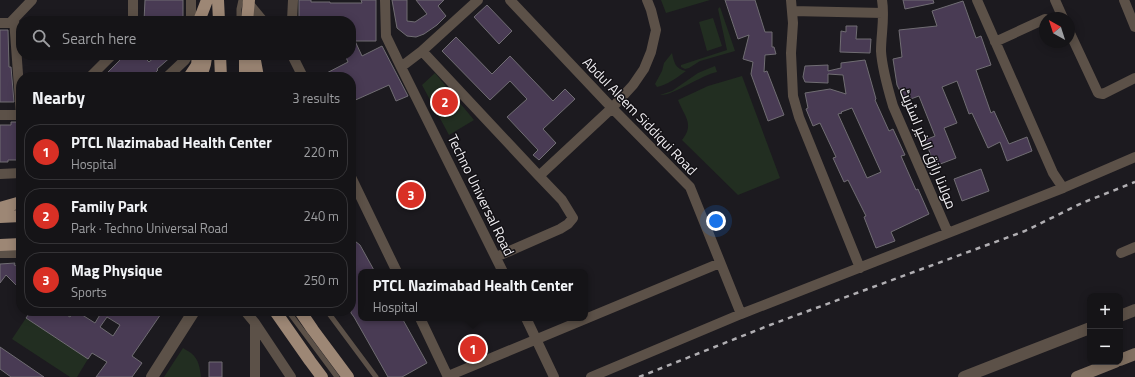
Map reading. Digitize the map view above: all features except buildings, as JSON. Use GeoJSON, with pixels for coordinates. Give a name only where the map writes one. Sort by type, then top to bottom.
{"type":"FeatureCollection","features":[{"type":"Feature","properties":{"kind":"main road"},"geometry":{"type":"LineString","coordinates":[[201,16],[207,0]]}},
{"type":"Feature","properties":{"kind":"main road"},"geometry":{"type":"LineString","coordinates":[[209,16],[212,0]]}},
{"type":"Feature","properties":{"kind":"main road"},"geometry":{"type":"LineString","coordinates":[[218,0],[219,16]]}},
{"type":"Feature","properties":{"kind":"main road"},"geometry":{"type":"LineString","coordinates":[[245,3],[246,16]]}},
{"type":"Feature","properties":{"kind":"main road"},"geometry":{"type":"LineString","coordinates":[[192,72],[197,65],[198,60]]}},
{"type":"Feature","properties":{"kind":"main road"},"geometry":{"type":"LineString","coordinates":[[203,72],[205,60]]}},
{"type":"Feature","properties":{"kind":"main road"},"geometry":{"type":"LineString","coordinates":[[220,60],[221,72]]}},
{"type":"Feature","properties":{"kind":"main road"},"geometry":{"type":"LineString","coordinates":[[242,72],[245,60]]}},
{"type":"Feature","properties":{"kind":"main road"},"geometry":{"type":"LineString","coordinates":[[255,60],[257,72]]}},
{"type":"Feature","properties":{"kind":"main road"},"geometry":{"type":"LineString","coordinates":[[0,208],[16,203]]}},
{"type":"Feature","properties":{"kind":"main road"},"geometry":{"type":"LineString","coordinates":[[0,217],[16,216]]}},
{"type":"Feature","properties":{"kind":"main road"},"geometry":{"type":"LineString","coordinates":[[0,245],[16,244]]}},
{"type":"Feature","properties":{"kind":"main road"},"geometry":{"type":"LineString","coordinates":[[278,316],[322,377]]}},
{"type":"Feature","properties":{"kind":"main road"},"geometry":{"type":"LineString","coordinates":[[303,316],[348,377]]}},
{"type":"Feature","properties":{"kind":"main road"},"geometry":{"type":"LineString","coordinates":[[311,316],[312,330]]}},
{"type":"Feature","properties":{"kind":"main road"},"geometry":{"type":"LineString","coordinates":[[1123,359],[1135,354]]}},
{"type":"Feature","properties":{"kind":"main road"},"geometry":{"type":"LineString","coordinates":[[1077,377],[1098,373],[1110,365]]}},
{"type":"Feature","properties":{"kind":"street"},"geometry":{"type":"LineString","coordinates":[[17,16],[32,0]]}},
{"type":"Feature","properties":{"kind":"street"},"geometry":{"type":"LineString","coordinates":[[133,0],[133,16]]}},
{"type":"Feature","properties":{"kind":"street"},"geometry":{"type":"LineString","coordinates":[[191,0],[191,16]]}},
{"type":"Feature","properties":{"kind":"street"},"geometry":{"type":"LineString","coordinates":[[292,16],[293,0]]}},
{"type":"Feature","properties":{"kind":"street","name":"Techno Universal Road"},"geometry":{"type":"LineString","coordinates":[[385,0],[386,36],[502,269]]}},
{"type":"Feature","properties":{"kind":"street"},"geometry":{"type":"LineString","coordinates":[[402,67],[422,51],[478,0]]}},
{"type":"Feature","properties":{"kind":"street","name":"Abdul Aleem Siddiqui Road"},"geometry":{"type":"LineString","coordinates":[[510,0],[612,108],[690,187],[741,314]]}},
{"type":"Feature","properties":{"kind":"street"},"geometry":{"type":"LineString","coordinates":[[539,176],[612,108],[633,85],[644,69],[651,52],[656,30],[647,0]]}},
{"type":"Feature","properties":{"kind":"street"},"geometry":{"type":"LineString","coordinates":[[791,0],[793,23],[791,53],[793,96],[799,117],[860,268]]}},
{"type":"Feature","properties":{"kind":"street","name":"مولانا رازق الخیر اسٹریٹ"},"geometry":{"type":"LineString","coordinates":[[882,0],[883,13],[881,51],[888,88],[894,106],[948,233]]}},
{"type":"Feature","properties":{"kind":"street"},"geometry":{"type":"LineString","coordinates":[[977,0],[1053,173],[1063,188]]}},
{"type":"Feature","properties":{"kind":"street"},"geometry":{"type":"LineString","coordinates":[[1055,0],[1061,12]]}},
{"type":"Feature","properties":{"kind":"street"},"geometry":{"type":"LineString","coordinates":[[1127,1],[1135,27]]}},
{"type":"Feature","properties":{"kind":"street"},"geometry":{"type":"LineString","coordinates":[[245,3],[259,16]]}},
{"type":"Feature","properties":{"kind":"street"},"geometry":{"type":"LineString","coordinates":[[792,11],[883,13]]}},
{"type":"Feature","properties":{"kind":"street"},"geometry":{"type":"LineString","coordinates":[[0,23],[10,23],[14,19]]}},
{"type":"Feature","properties":{"kind":"street"},"geometry":{"type":"LineString","coordinates":[[14,19],[16,46]]}},
{"type":"Feature","properties":{"kind":"street"},"geometry":{"type":"LineString","coordinates":[[995,42],[1039,23]]}},
{"type":"Feature","properties":{"kind":"street"},"geometry":{"type":"LineString","coordinates":[[1075,43],[1098,93],[1103,94],[1135,78]]}},
{"type":"Feature","properties":{"kind":"street"},"geometry":{"type":"LineString","coordinates":[[422,51],[562,200],[573,218],[568,224],[560,229],[496,257]]}},
{"type":"Feature","properties":{"kind":"street"},"geometry":{"type":"LineString","coordinates":[[17,60],[18,72]]}},
{"type":"Feature","properties":{"kind":"street"},"geometry":{"type":"LineString","coordinates":[[95,72],[107,60]]}},
{"type":"Feature","properties":{"kind":"street"},"geometry":{"type":"LineString","coordinates":[[172,72],[185,60]]}},
{"type":"Feature","properties":{"kind":"street"},"geometry":{"type":"LineString","coordinates":[[294,60],[300,72]]}},
{"type":"Feature","properties":{"kind":"street"},"geometry":{"type":"LineString","coordinates":[[0,115],[16,115]]}},
{"type":"Feature","properties":{"kind":"street"},"geometry":{"type":"LineString","coordinates":[[591,377],[741,314],[1063,188],[1135,157]]}},
{"type":"Feature","properties":{"kind":"street"},"geometry":{"type":"LineString","coordinates":[[0,174],[16,173]]}},
{"type":"Feature","properties":{"kind":"street"},"geometry":{"type":"LineString","coordinates":[[356,187],[396,269]]}},
{"type":"Feature","properties":{"kind":"street"},"geometry":{"type":"LineString","coordinates":[[1121,253],[1135,247]]}},
{"type":"Feature","properties":{"kind":"street"},"geometry":{"type":"LineString","coordinates":[[0,253],[16,253]]}},
{"type":"Feature","properties":{"kind":"street"},"geometry":{"type":"LineString","coordinates":[[588,318],[720,263]]}},
{"type":"Feature","properties":{"kind":"street"},"geometry":{"type":"LineString","coordinates":[[1123,315],[1135,310]]}},
{"type":"Feature","properties":{"kind":"street"},"geometry":{"type":"LineString","coordinates":[[152,377],[191,316]]}},
{"type":"Feature","properties":{"kind":"street"},"geometry":{"type":"LineString","coordinates":[[249,316],[291,377]]}},
{"type":"Feature","properties":{"kind":"street"},"geometry":{"type":"LineString","coordinates":[[421,321],[448,377],[581,321]]}},
{"type":"Feature","properties":{"kind":"street"},"geometry":{"type":"LineString","coordinates":[[527,321],[554,377]]}},
{"type":"Feature","properties":{"kind":"street"},"geometry":{"type":"LineString","coordinates":[[255,323],[255,377]]}},
{"type":"Feature","properties":{"kind":"street"},"geometry":{"type":"LineString","coordinates":[[964,377],[1087,329]]}},
{"type":"Feature","properties":{"kind":"lane"},"geometry":{"type":"LineString","coordinates":[[237,0],[245,3],[241,16]]}},
{"type":"Feature","properties":{"kind":"lane"},"geometry":{"type":"LineString","coordinates":[[240,60],[242,72]]}},
{"type":"Feature","properties":{"kind":"lane"},"geometry":{"type":"LineString","coordinates":[[292,316],[337,377]]}},
{"type":"Feature","properties":{"kind":"lane"},"geometry":{"type":"LineString","coordinates":[[331,316],[376,377]]}},
{"type":"Feature","properties":{"kind":"green space"},"geometry":{"type":"Polygon","coordinates":[[[661,0],[710,0],[666,13],[661,0]]]}},
{"type":"Feature","properties":{"kind":"green space"},"geometry":{"type":"Polygon","coordinates":[[[720,7],[735,51],[700,61],[689,68],[685,69],[681,67],[681,65],[727,50],[718,9],[720,7]]]}},
{"type":"Feature","properties":{"kind":"green space"},"geometry":{"type":"Polygon","coordinates":[[[713,18],[722,46],[707,51],[699,22],[713,18]]]}},
{"type":"Feature","properties":{"kind":"green space"},"geometry":{"type":"Polygon","coordinates":[[[672,53],[677,67],[686,71],[668,83],[657,87],[655,84],[662,71],[664,63],[672,53]]]}},
{"type":"Feature","properties":{"kind":"green space"},"geometry":{"type":"Polygon","coordinates":[[[715,66],[717,72],[672,92],[660,95],[672,91],[698,73],[715,66]]]}},
{"type":"Feature","properties":{"kind":"green space"},"geometry":{"type":"Polygon","coordinates":[[[435,73],[474,120],[449,135],[422,85],[435,73]]]}},
{"type":"Feature","properties":{"kind":"green space"},"geometry":{"type":"Polygon","coordinates":[[[742,76],[780,178],[738,195],[682,140],[688,129],[688,125],[678,100],[708,86],[742,76]]]}},
{"type":"Feature","properties":{"kind":"green space"},"geometry":{"type":"Polygon","coordinates":[[[26,318],[88,359],[77,377],[70,377],[12,339],[26,318]]]}},
{"type":"Feature","properties":{"kind":"green space"},"geometry":{"type":"Polygon","coordinates":[[[183,348],[196,358],[199,364],[201,377],[164,377],[183,348]]]}},
{"type":"Feature","properties":{"kind":"railway"},"geometry":{"type":"LineString","coordinates":[[639,377],[770,325],[1025,231],[1082,203],[1135,182]]}},
{"type":"Feature","properties":{"kind":"place","name":"Family Park"},"geometry":{"type":"Point","coordinates":[445,102]}},
{"type":"Feature","properties":{"kind":"place","name":"Mag Physique"},"geometry":{"type":"Point","coordinates":[411,195]}},
{"type":"Feature","properties":{"kind":"place","name":"PTCL Nazimabad Health Center"},"geometry":{"type":"Point","coordinates":[473,349]}}]}
